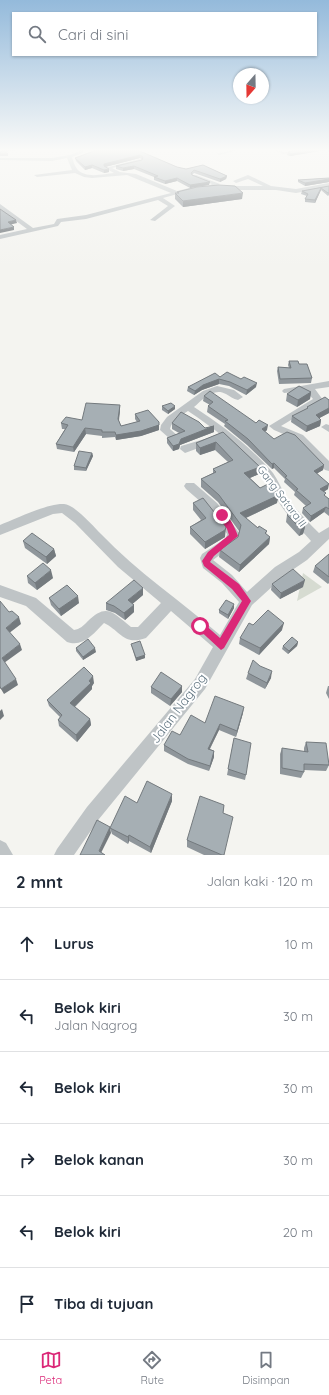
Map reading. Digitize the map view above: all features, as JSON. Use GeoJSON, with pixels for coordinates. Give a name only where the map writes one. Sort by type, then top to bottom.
{"type":"FeatureCollection","features":[{"type":"Feature","properties":{"kind":"street"},"geometry":{"type":"LineString","coordinates":[[166,189],[176,193]]}},
{"type":"Feature","properties":{"kind":"street"},"geometry":{"type":"LineString","coordinates":[[1,236],[56,225],[59,220],[86,217],[160,199],[176,193],[198,189]]}},
{"type":"Feature","properties":{"kind":"street"},"geometry":{"type":"LineString","coordinates":[[279,189],[296,191],[308,189]]}},
{"type":"Feature","properties":{"kind":"street"},"geometry":{"type":"LineString","coordinates":[[153,220],[172,206],[160,199]]}},
{"type":"Feature","properties":{"kind":"street"},"geometry":{"type":"LineString","coordinates":[[0,206],[32,230]]}},
{"type":"Feature","properties":{"kind":"street"},"geometry":{"type":"LineString","coordinates":[[287,391],[329,384]]}},
{"type":"Feature","properties":{"kind":"street"},"geometry":{"type":"LineString","coordinates":[[309,388],[318,400],[274,426],[279,430],[299,437],[329,467]]}},
{"type":"Feature","properties":{"kind":"street"},"geometry":{"type":"LineString","coordinates":[[173,436],[165,430],[170,419],[188,407],[206,392],[214,389],[223,389],[238,397]]}},
{"type":"Feature","properties":{"kind":"street","name":"Gang Satara II"},"geometry":{"type":"LineString","coordinates":[[188,407],[237,444],[260,465],[292,510],[319,541]]}},
{"type":"Feature","properties":{"kind":"street"},"geometry":{"type":"LineString","coordinates":[[185,449],[223,434]]}},
{"type":"Feature","properties":{"kind":"street"},"geometry":{"type":"LineString","coordinates":[[190,486],[213,506],[233,532],[232,540],[206,558],[207,564],[227,579],[247,601]]}},
{"type":"Feature","properties":{"kind":"street"},"geometry":{"type":"LineString","coordinates":[[0,530],[52,510],[64,508],[117,559],[221,645]]}},
{"type":"Feature","properties":{"kind":"street","name":"Jalan Nagrog"},"geometry":{"type":"LineString","coordinates":[[63,855],[93,813],[165,729],[200,684],[247,601],[280,571],[303,556],[329,532]]}},
{"type":"Feature","properties":{"kind":"street"},"geometry":{"type":"LineString","coordinates":[[0,591],[31,602],[72,637],[83,635],[101,618],[108,617],[129,634],[141,633],[163,609],[170,604]]}},
{"type":"Feature","properties":{"kind":"street"},"geometry":{"type":"LineString","coordinates":[[0,849],[4,855]]}},
{"type":"Feature","properties":{"kind":"shaded area"},"geometry":{"type":"Polygon","coordinates":[[[303,573],[322,587],[297,601],[303,573]]]}},
{"type":"Feature","properties":{"kind":"building"},"geometry":{"type":"Polygon","coordinates":[[[189,189],[238,189],[243,193],[183,201],[175,193],[179,193],[177,192],[189,189]]]}},
{"type":"Feature","properties":{"kind":"building"},"geometry":{"type":"Polygon","coordinates":[[[321,189],[315,200],[305,199],[308,194],[302,191],[321,189]]]}},
{"type":"Feature","properties":{"kind":"building"},"geometry":{"type":"Polygon","coordinates":[[[322,189],[329,189],[328,193],[322,189]]]}},
{"type":"Feature","properties":{"kind":"building"},"geometry":{"type":"Polygon","coordinates":[[[0,209],[16,220],[8,222],[14,227],[0,230],[0,209]]]}},
{"type":"Feature","properties":{"kind":"building"},"geometry":{"type":"Polygon","coordinates":[[[289,361],[298,361],[299,364],[307,364],[312,378],[280,379],[278,367],[291,368],[289,361]]]}},
{"type":"Feature","properties":{"kind":"building"},"geometry":{"type":"Polygon","coordinates":[[[227,372],[241,379],[244,377],[257,383],[247,390],[230,382],[219,379],[203,385],[195,391],[188,387],[215,373],[220,377],[227,372]]]}},
{"type":"Feature","properties":{"kind":"building"},"geometry":{"type":"Polygon","coordinates":[[[299,386],[311,392],[298,400],[287,394],[299,386]]]}},
{"type":"Feature","properties":{"kind":"building"},"geometry":{"type":"Polygon","coordinates":[[[210,391],[256,423],[259,420],[268,425],[262,429],[274,439],[287,432],[295,435],[324,465],[314,471],[329,484],[320,489],[326,493],[324,495],[329,499],[329,509],[326,507],[311,516],[303,508],[311,503],[296,490],[298,489],[285,477],[287,476],[274,463],[272,464],[248,439],[225,421],[228,420],[208,406],[213,402],[204,396],[210,391]]]}},
{"type":"Feature","properties":{"kind":"building"},"geometry":{"type":"Polygon","coordinates":[[[325,397],[329,400],[329,408],[316,415],[321,420],[307,426],[292,416],[308,408],[307,407],[325,397]]]}},
{"type":"Feature","properties":{"kind":"building"},"geometry":{"type":"Polygon","coordinates":[[[86,403],[120,405],[118,419],[121,426],[140,421],[135,414],[148,410],[159,422],[159,425],[141,431],[116,435],[115,432],[102,432],[102,430],[85,428],[73,447],[56,444],[68,425],[61,423],[66,417],[82,420],[86,403]]]}},
{"type":"Feature","properties":{"kind":"building"},"geometry":{"type":"Polygon","coordinates":[[[171,403],[175,406],[168,411],[162,406],[171,403]]]}},
{"type":"Feature","properties":{"kind":"building"},"geometry":{"type":"Polygon","coordinates":[[[181,412],[199,422],[205,428],[214,426],[181,439],[179,444],[173,446],[167,438],[185,431],[172,423],[181,412]]]}},
{"type":"Feature","properties":{"kind":"building"},"geometry":{"type":"Polygon","coordinates":[[[223,432],[260,467],[244,473],[260,488],[268,484],[279,495],[240,513],[258,528],[259,526],[267,531],[265,533],[270,537],[240,565],[220,550],[238,537],[241,525],[219,495],[201,479],[216,472],[213,469],[233,460],[216,442],[200,448],[196,443],[223,432]]]}},
{"type":"Feature","properties":{"kind":"building"},"geometry":{"type":"Polygon","coordinates":[[[79,451],[92,453],[86,468],[74,466],[79,451]]]}},
{"type":"Feature","properties":{"kind":"building"},"geometry":{"type":"Polygon","coordinates":[[[203,498],[226,527],[225,530],[205,542],[190,527],[206,518],[193,503],[203,498]]]}},
{"type":"Feature","properties":{"kind":"building"},"geometry":{"type":"Polygon","coordinates":[[[292,512],[305,527],[301,529],[287,515],[292,512]]]}},
{"type":"Feature","properties":{"kind":"building"},"geometry":{"type":"Polygon","coordinates":[[[32,533],[54,549],[46,557],[23,541],[32,533]]]}},
{"type":"Feature","properties":{"kind":"building"},"geometry":{"type":"Polygon","coordinates":[[[329,554],[329,577],[315,566],[329,554]]]}},
{"type":"Feature","properties":{"kind":"building"},"geometry":{"type":"Polygon","coordinates":[[[43,563],[51,570],[35,583],[27,576],[43,563]]]}},
{"type":"Feature","properties":{"kind":"building"},"geometry":{"type":"Polygon","coordinates":[[[293,569],[305,580],[281,593],[272,584],[293,569]]]}},
{"type":"Feature","properties":{"kind":"building"},"geometry":{"type":"Polygon","coordinates":[[[134,580],[143,588],[128,600],[134,605],[124,613],[114,606],[106,603],[134,580]]]}},
{"type":"Feature","properties":{"kind":"building"},"geometry":{"type":"Polygon","coordinates":[[[67,585],[78,596],[59,609],[49,598],[67,585]]]}},
{"type":"Feature","properties":{"kind":"building"},"geometry":{"type":"Polygon","coordinates":[[[226,600],[234,604],[228,615],[219,610],[226,600]]]}},
{"type":"Feature","properties":{"kind":"building"},"geometry":{"type":"Polygon","coordinates":[[[0,601],[9,612],[12,611],[19,617],[6,628],[20,644],[2,658],[16,679],[1,689],[0,686],[0,601]]]}},
{"type":"Feature","properties":{"kind":"building"},"geometry":{"type":"Polygon","coordinates":[[[268,610],[284,623],[260,648],[240,638],[249,623],[253,625],[268,610]]]}},
{"type":"Feature","properties":{"kind":"building"},"geometry":{"type":"Polygon","coordinates":[[[292,637],[298,642],[289,651],[283,646],[292,637]]]}},
{"type":"Feature","properties":{"kind":"building"},"geometry":{"type":"Polygon","coordinates":[[[88,639],[95,648],[83,657],[76,648],[88,639]]]}},
{"type":"Feature","properties":{"kind":"building"},"geometry":{"type":"Polygon","coordinates":[[[140,641],[145,655],[136,658],[131,644],[140,641]]]}},
{"type":"Feature","properties":{"kind":"building"},"geometry":{"type":"Polygon","coordinates":[[[253,660],[260,666],[272,671],[267,683],[248,673],[253,660]]]}},
{"type":"Feature","properties":{"kind":"building"},"geometry":{"type":"Polygon","coordinates":[[[84,667],[93,676],[89,681],[91,683],[70,703],[90,719],[76,735],[58,720],[62,715],[47,700],[84,667]]]}},
{"type":"Feature","properties":{"kind":"building"},"geometry":{"type":"Polygon","coordinates":[[[161,672],[182,686],[171,699],[151,687],[161,672]]]}},
{"type":"Feature","properties":{"kind":"building"},"geometry":{"type":"Polygon","coordinates":[[[215,696],[244,707],[237,731],[220,724],[208,749],[214,751],[210,766],[188,759],[164,745],[172,731],[180,735],[191,715],[205,723],[215,696]]]}},
{"type":"Feature","properties":{"kind":"building"},"geometry":{"type":"Polygon","coordinates":[[[234,738],[251,743],[246,775],[228,769],[234,738]]]}},
{"type":"Feature","properties":{"kind":"building"},"geometry":{"type":"Polygon","coordinates":[[[306,742],[326,743],[329,765],[304,764],[304,772],[282,768],[282,748],[308,752],[306,742]]]}},
{"type":"Feature","properties":{"kind":"building"},"geometry":{"type":"Polygon","coordinates":[[[147,781],[172,794],[150,847],[129,835],[128,837],[110,828],[125,796],[137,803],[147,781]]]}},
{"type":"Feature","properties":{"kind":"building"},"geometry":{"type":"Polygon","coordinates":[[[200,796],[224,805],[223,813],[233,817],[224,855],[187,840],[200,796]]]}},
{"type":"Feature","properties":{"kind":"building"},"geometry":{"type":"Polygon","coordinates":[[[97,820],[110,827],[99,851],[105,855],[80,855],[97,820]]]}},
{"type":"Feature","properties":{"kind":"route"},"geometry":{"type":"LineString","coordinates":[[200,626],[221,645],[247,601],[236,587],[217,570],[207,564],[206,561],[206,558],[232,540],[234,536],[231,528],[222,515]]}}]}
